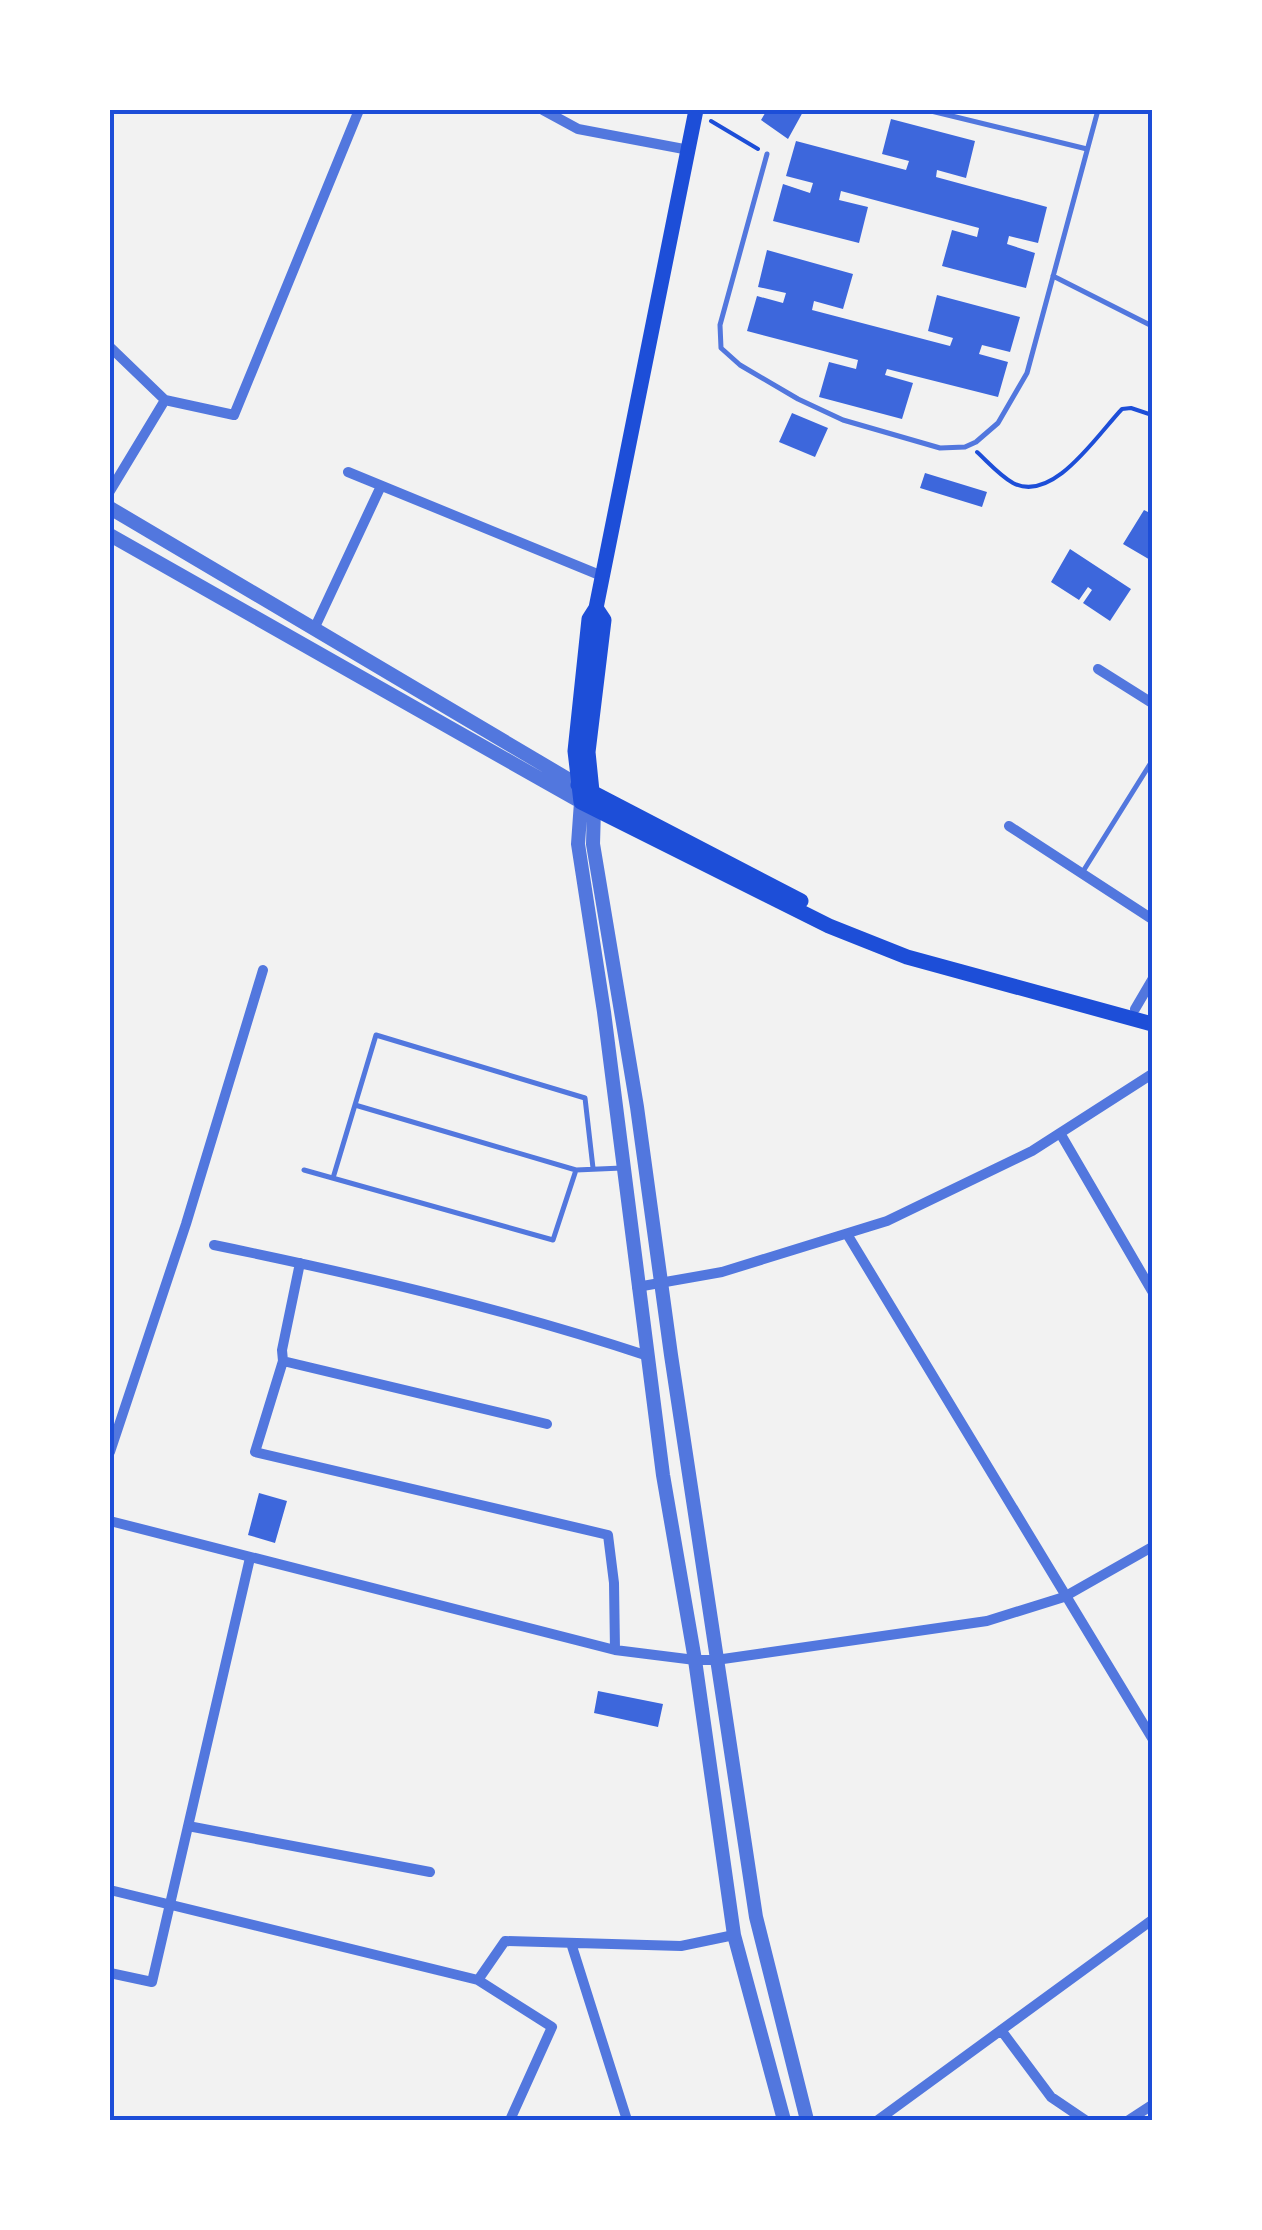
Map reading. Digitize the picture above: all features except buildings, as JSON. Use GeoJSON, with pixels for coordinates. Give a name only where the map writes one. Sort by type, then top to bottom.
{"type":"FeatureCollection","features":[{"type":"Feature","properties":{"kind":"main road"},"geometry":{"type":"LineString","coordinates":[[696,111],[596,608],[590,619],[575,751],[586,798],[829,926],[908,957],[1152,1024]]}},
{"type":"Feature","properties":{"kind":"main road"},"geometry":{"type":"LineString","coordinates":[[586,798],[833,918],[910,948],[1152,1014]]}},
{"type":"Feature","properties":{"kind":"street"},"geometry":{"type":"LineString","coordinates":[[110,347],[165,400],[234,415],[359,110]]}},
{"type":"Feature","properties":{"kind":"street"},"geometry":{"type":"LineString","coordinates":[[543,110],[578,129],[688,150]]}},
{"type":"Feature","properties":{"kind":"street"},"geometry":{"type":"LineString","coordinates":[[110,491],[165,400]]}},
{"type":"Feature","properties":{"kind":"street"},"geometry":{"type":"LineString","coordinates":[[348,472],[602,576]]}},
{"type":"Feature","properties":{"kind":"street"},"geometry":{"type":"LineString","coordinates":[[314,627],[381,486]]}},
{"type":"Feature","properties":{"kind":"street"},"geometry":{"type":"LineString","coordinates":[[110,508],[314,627],[586,798],[756,1916],[807,2120]]}},
{"type":"Feature","properties":{"kind":"street"},"geometry":{"type":"LineString","coordinates":[[110,535],[586,798]]}},
{"type":"Feature","properties":{"kind":"street"},"geometry":{"type":"LineString","coordinates":[[1098,669],[1152,703]]}},
{"type":"Feature","properties":{"kind":"street"},"geometry":{"type":"LineString","coordinates":[[586,798],[578,844],[663,1475],[695,1660],[734,1935],[784,2120]]}},
{"type":"Feature","properties":{"kind":"street"},"geometry":{"type":"LineString","coordinates":[[1008,826],[1152,919]]}},
{"type":"Feature","properties":{"kind":"street"},"geometry":{"type":"LineString","coordinates":[[110,1452],[186,1224],[263,970]]}},
{"type":"Feature","properties":{"kind":"street"},"geometry":{"type":"LineString","coordinates":[[1135,1009],[1152,980]]}},
{"type":"Feature","properties":{"kind":"street"},"geometry":{"type":"LineString","coordinates":[[606,1036],[624,1033]]}},
{"type":"Feature","properties":{"kind":"street"},"geometry":{"type":"LineString","coordinates":[[637,1287],[722,1272],[887,1221],[1032,1152],[1152,1074]]}},
{"type":"Feature","properties":{"kind":"street"},"geometry":{"type":"LineString","coordinates":[[1060,1133],[1152,1290]]}},
{"type":"Feature","properties":{"kind":"street"},"geometry":{"type":"LineString","coordinates":[[847,1234],[1152,1738]]}},
{"type":"Feature","properties":{"kind":"street"},"geometry":{"type":"LineString","coordinates":[[214,1245],[566,1329],[648,1356]]}},
{"type":"Feature","properties":{"kind":"street"},"geometry":{"type":"LineString","coordinates":[[300,1263],[283,1361],[255,1452],[608,1535],[614,1583],[615,1650]]}},
{"type":"Feature","properties":{"kind":"street"},"geometry":{"type":"LineString","coordinates":[[283,1361],[547,1424]]}},
{"type":"Feature","properties":{"kind":"street"},"geometry":{"type":"LineString","coordinates":[[110,1520],[615,1650],[695,1660],[987,1621],[1064,1597],[1152,1547]]}},
{"type":"Feature","properties":{"kind":"street"},"geometry":{"type":"LineString","coordinates":[[110,1973],[152,1982],[250,1558]]}},
{"type":"Feature","properties":{"kind":"street"},"geometry":{"type":"LineString","coordinates":[[188,1826],[430,1872]]}},
{"type":"Feature","properties":{"kind":"street"},"geometry":{"type":"LineString","coordinates":[[110,1890],[478,1980],[552,2028],[510,2120]]}},
{"type":"Feature","properties":{"kind":"street"},"geometry":{"type":"LineString","coordinates":[[878,2120],[1152,1920]]}},
{"type":"Feature","properties":{"kind":"street"},"geometry":{"type":"LineString","coordinates":[[478,1980],[505,1940],[681,1946],[734,1935]]}},
{"type":"Feature","properties":{"kind":"street"},"geometry":{"type":"LineString","coordinates":[[571,1943],[627,2120]]}},
{"type":"Feature","properties":{"kind":"street"},"geometry":{"type":"LineString","coordinates":[[1001,2030],[1051,2097],[1085,2120]]}},
{"type":"Feature","properties":{"kind":"street"},"geometry":{"type":"LineString","coordinates":[[1129,2120],[1152,2105]]}},
{"type":"Feature","properties":{"kind":"lane"},"geometry":{"type":"LineString","coordinates":[[928,110],[1087,149]]}},
{"type":"Feature","properties":{"kind":"lane"},"geometry":{"type":"LineString","coordinates":[[767,154],[720,325],[721,348],[756,374],[843,420],[940,448],[970,445],[998,423],[1022,384],[1035,351],[1098,110]]}},
{"type":"Feature","properties":{"kind":"lane"},"geometry":{"type":"LineString","coordinates":[[1053,276],[1152,326]]}},
{"type":"Feature","properties":{"kind":"lane"},"geometry":{"type":"LineString","coordinates":[[1082,874],[1152,761]]}},
{"type":"Feature","properties":{"kind":"lane"},"geometry":{"type":"LineString","coordinates":[[333,1178],[376,1035],[584,1098],[593,1168]]}},
{"type":"Feature","properties":{"kind":"lane"},"geometry":{"type":"LineString","coordinates":[[354,1105],[576,1170],[623,1168]]}},
{"type":"Feature","properties":{"kind":"lane"},"geometry":{"type":"LineString","coordinates":[[304,1170],[553,1240],[576,1170]]}},
{"type":"Feature","properties":{"kind":"path"},"geometry":{"type":"LineString","coordinates":[[696,111],[767,154]]}},
{"type":"Feature","properties":{"kind":"path"},"geometry":{"type":"LineString","coordinates":[[970,445],[1014,483],[1033,488],[1049,484],[1122,409],[1152,415]]}}]}
